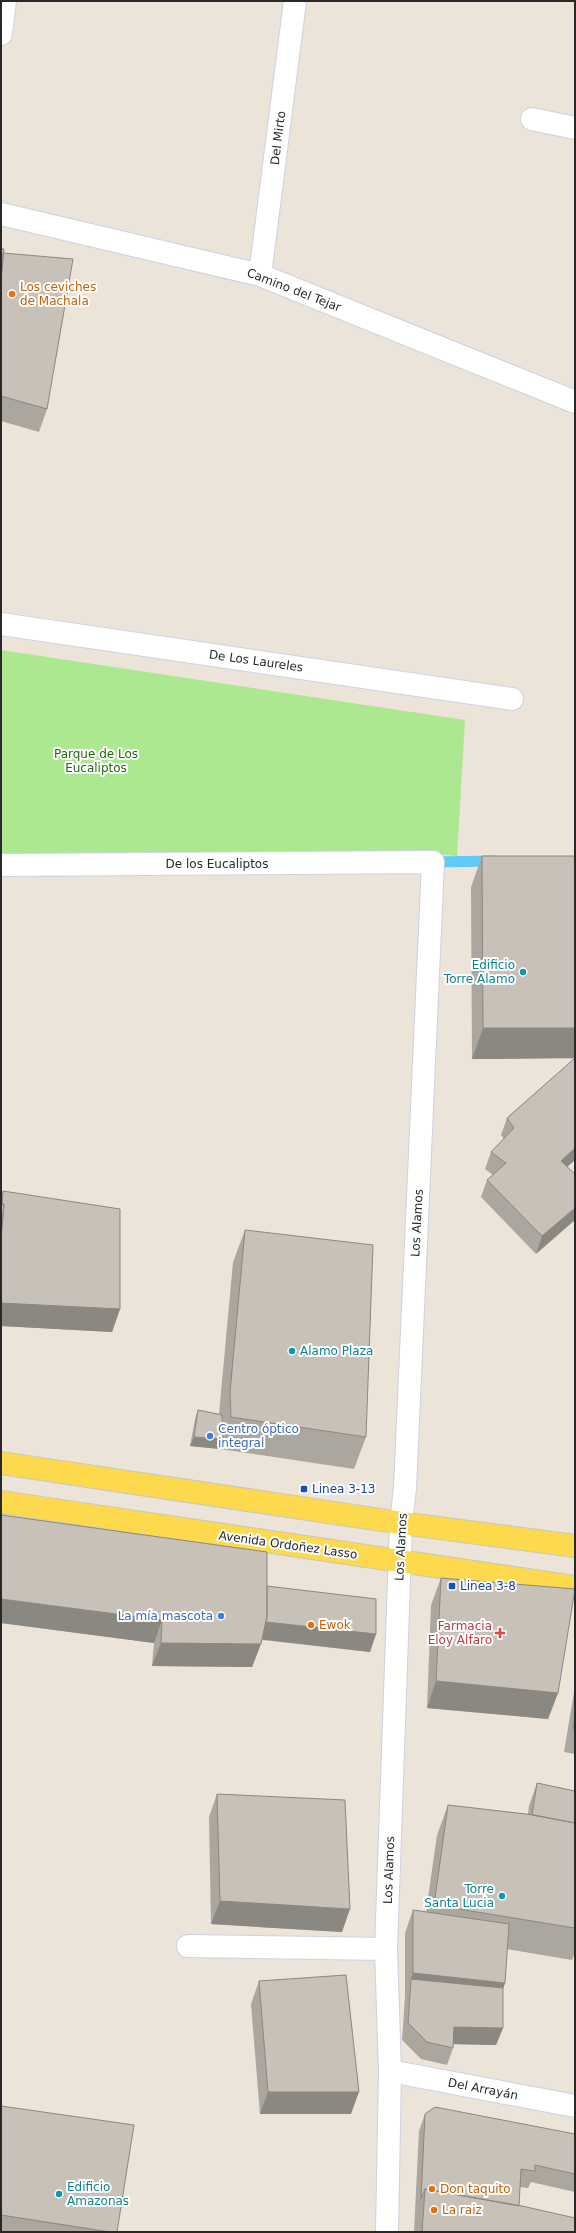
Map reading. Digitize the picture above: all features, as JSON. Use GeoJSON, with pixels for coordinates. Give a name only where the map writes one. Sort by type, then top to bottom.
{"type":"FeatureCollection","features":[{"type":"Feature","properties":{"kind":"main road"},"geometry":{"type":"LineString","coordinates":[[1,1463],[401,1523],[575,1546]]}},
{"type":"Feature","properties":{"kind":"main road","name":"Avenida Ordoñez Lasso"},"geometry":{"type":"LineString","coordinates":[[1,1502],[575,1587]]}},
{"type":"Feature","properties":{"kind":"street"},"geometry":{"type":"LineString","coordinates":[[1,34],[5,1]]}},
{"type":"Feature","properties":{"kind":"street","name":"Del Mirto"},"geometry":{"type":"LineString","coordinates":[[260,275],[295,1]]}},
{"type":"Feature","properties":{"kind":"street"},"geometry":{"type":"LineString","coordinates":[[532,119],[575,128]]}},
{"type":"Feature","properties":{"kind":"street","name":"Camino del Tejar"},"geometry":{"type":"LineString","coordinates":[[1,214],[260,275],[575,402]]}},
{"type":"Feature","properties":{"kind":"street","name":"De Los Laureles"},"geometry":{"type":"LineString","coordinates":[[1,624],[512,699]]}},
{"type":"Feature","properties":{"kind":"street","name":"De los Eucaliptos"},"geometry":{"type":"LineString","coordinates":[[1,866],[433,862]]}},
{"type":"Feature","properties":{"kind":"street","name":"Los Alamos"},"geometry":{"type":"LineString","coordinates":[[387,2232],[390,2071],[386,1949],[401,1523],[405,1480],[433,862]]}},
{"type":"Feature","properties":{"kind":"street"},"geometry":{"type":"LineString","coordinates":[[188,1946],[386,1949]]}},
{"type":"Feature","properties":{"kind":"street","name":"Del Arrayán"},"geometry":{"type":"LineString","coordinates":[[390,2071],[575,2106]]}},
{"type":"Feature","properties":{"kind":"green space","name":"Parque de Los Eucaliptos"},"geometry":{"type":"Polygon","coordinates":[[[1,650],[465,720],[457,856],[418,852],[1,856],[1,650]]]}},
{"type":"Feature","properties":{"kind":"building"},"geometry":{"type":"Polygon","coordinates":[[[1,249],[4,249],[1,280],[1,249]]]}},
{"type":"Feature","properties":{"kind":"building"},"geometry":{"type":"Polygon","coordinates":[[[3,253],[73,259],[47,409],[1,396],[1,280],[3,253]]]}},
{"type":"Feature","properties":{"kind":"building","name":"Edificio Torre Alamo"},"geometry":{"type":"Polygon","coordinates":[[[482,856],[575,856],[575,1028],[483,1028],[482,856]]]}},
{"type":"Feature","properties":{"kind":"building"},"geometry":{"type":"Polygon","coordinates":[[[575,1058],[575,1148],[561,1161],[575,1174],[575,1208],[542,1236],[487,1180],[506,1163],[491,1152],[514,1128],[507,1118],[575,1058]]]}},
{"type":"Feature","properties":{"kind":"building"},"geometry":{"type":"Polygon","coordinates":[[[3,1191],[120,1209],[120,1309],[1,1303],[1,1238],[4,1204],[2,1204],[3,1191]]]}},
{"type":"Feature","properties":{"kind":"building"},"geometry":{"type":"Polygon","coordinates":[[[1,1204],[4,1204],[1,1238],[1,1204]]]}},
{"type":"Feature","properties":{"kind":"building","name":"Alamo Plaza"},"geometry":{"type":"Polygon","coordinates":[[[245,1230],[373,1245],[366,1437],[231,1417],[230,1392],[245,1230]]]}},
{"type":"Feature","properties":{"kind":"building"},"geometry":{"type":"Polygon","coordinates":[[[198,1410],[222,1415],[223,1439],[194,1437],[198,1410]]]}},
{"type":"Feature","properties":{"kind":"building"},"geometry":{"type":"Polygon","coordinates":[[[1,1515],[267,1552],[267,1616],[261,1644],[161,1643],[162,1620],[1,1599],[1,1515]]]}},
{"type":"Feature","properties":{"kind":"building"},"geometry":{"type":"Polygon","coordinates":[[[441,1578],[575,1589],[558,1693],[436,1681],[441,1578]]]}},
{"type":"Feature","properties":{"kind":"building"},"geometry":{"type":"Polygon","coordinates":[[[267,1586],[376,1599],[376,1634],[266,1622],[267,1586]]]}},
{"type":"Feature","properties":{"kind":"building"},"geometry":{"type":"Polygon","coordinates":[[[575,1715],[575,1730],[573,1729],[575,1715]]]}},
{"type":"Feature","properties":{"kind":"building"},"geometry":{"type":"Polygon","coordinates":[[[537,1783],[575,1791],[575,1823],[532,1815],[537,1783]]]}},
{"type":"Feature","properties":{"kind":"building"},"geometry":{"type":"Polygon","coordinates":[[[217,1794],[345,1800],[350,1909],[220,1901],[217,1794]]]}},
{"type":"Feature","properties":{"kind":"building","name":"Torre Santa Lucia"},"geometry":{"type":"Polygon","coordinates":[[[448,1805],[534,1815],[575,1823],[575,1928],[434,1905],[448,1805]]]}},
{"type":"Feature","properties":{"kind":"building"},"geometry":{"type":"Polygon","coordinates":[[[413,1910],[509,1924],[505,1983],[413,1973],[413,1910]]]}},
{"type":"Feature","properties":{"kind":"building"},"geometry":{"type":"Polygon","coordinates":[[[346,1975],[359,2092],[268,2092],[259,1981],[346,1975]]]}},
{"type":"Feature","properties":{"kind":"building"},"geometry":{"type":"Polygon","coordinates":[[[411,1979],[503,1988],[503,2028],[454,2027],[453,2048],[427,2042],[408,2023],[411,1979]]]}},
{"type":"Feature","properties":{"kind":"building","name":"Edificio Amazonas"},"geometry":{"type":"Polygon","coordinates":[[[1,2106],[134,2125],[117,2232],[1,2215],[1,2106]]]}},
{"type":"Feature","properties":{"kind":"building"},"geometry":{"type":"Polygon","coordinates":[[[435,2107],[575,2134],[575,2174],[535,2165],[535,2171],[521,2169],[519,2206],[425,2189],[421,2199],[425,2114],[435,2107]]]}},
{"type":"Feature","properties":{"kind":"building"},"geometry":{"type":"Polygon","coordinates":[[[425,2189],[522,2206],[575,2218],[575,2232],[422,2232],[425,2189]]]}},
{"type":"Feature","properties":{"kind":"waterway","name":"De los Eucaliptos"},"geometry":{"type":"LineString","coordinates":[[433,862],[494,861]]}},
{"type":"Feature","properties":{"kind":"place","name":"Los ceviches de Machala"},"geometry":{"type":"Point","coordinates":[12,294]}},
{"type":"Feature","properties":{"kind":"place","name":"Edificio Torre Alamo"},"geometry":{"type":"Point","coordinates":[523,972]}},
{"type":"Feature","properties":{"kind":"place","name":"Alamo Plaza"},"geometry":{"type":"Point","coordinates":[292,1351]}},
{"type":"Feature","properties":{"kind":"place","name":"Centro óptico integral"},"geometry":{"type":"Point","coordinates":[210,1436]}},
{"type":"Feature","properties":{"kind":"place","name":"Linea 3-13"},"geometry":{"type":"Point","coordinates":[304,1489]}},
{"type":"Feature","properties":{"kind":"place","name":"Linea 3-8"},"geometry":{"type":"Point","coordinates":[452,1586]}},
{"type":"Feature","properties":{"kind":"place","name":"La mía mascota"},"geometry":{"type":"Point","coordinates":[221,1616]}},
{"type":"Feature","properties":{"kind":"place","name":"Ewok"},"geometry":{"type":"Point","coordinates":[311,1625]}},
{"type":"Feature","properties":{"kind":"place","name":"Farmacia Eloy Alfaro"},"geometry":{"type":"Point","coordinates":[500,1633]}},
{"type":"Feature","properties":{"kind":"place","name":"Torre Santa Lucia"},"geometry":{"type":"Point","coordinates":[502,1896]}},
{"type":"Feature","properties":{"kind":"place","name":"Don taquito"},"geometry":{"type":"Point","coordinates":[432,2189]}},
{"type":"Feature","properties":{"kind":"place","name":"Edificio Amazonas"},"geometry":{"type":"Point","coordinates":[59,2194]}},
{"type":"Feature","properties":{"kind":"place","name":"La raiz"},"geometry":{"type":"Point","coordinates":[434,2210]}}]}
